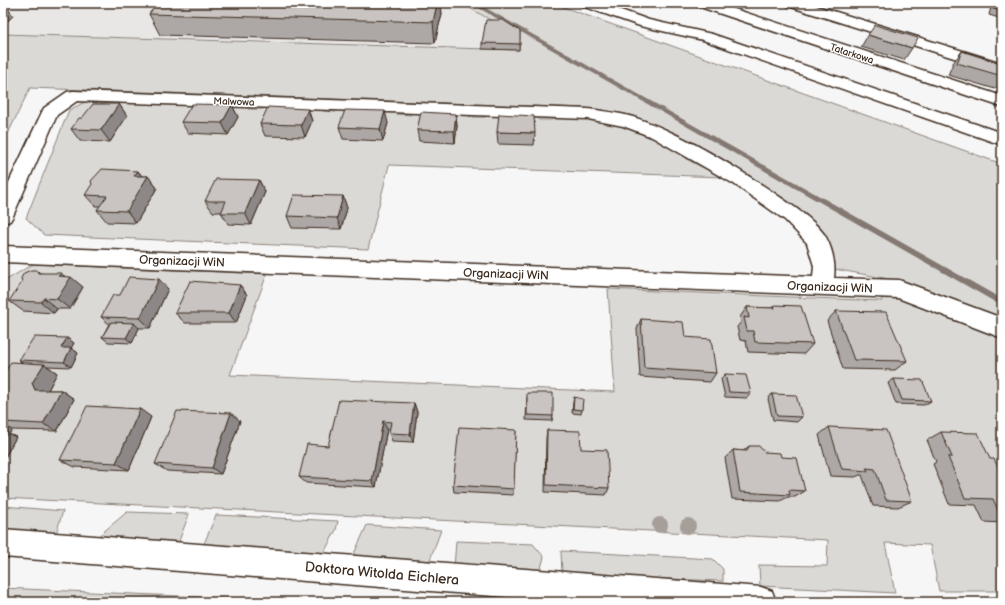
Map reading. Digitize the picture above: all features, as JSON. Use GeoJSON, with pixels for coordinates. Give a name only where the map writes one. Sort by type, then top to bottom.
{"type":"FeatureCollection","features":[{"type":"Feature","properties":{"kind":"street"},"geometry":{"type":"LineString","coordinates":[[587,3],[645,23],[707,36],[1002,139]]}},
{"type":"Feature","properties":{"kind":"street","name":"Tatarkowa"},"geometry":{"type":"LineString","coordinates":[[702,3],[1002,102]]}},
{"type":"Feature","properties":{"kind":"street"},"geometry":{"type":"LineString","coordinates":[[793,3],[1002,68]]}},
{"type":"Feature","properties":{"kind":"street","name":"Malwowa"},"geometry":{"type":"LineString","coordinates":[[3,216],[50,112],[73,96],[538,111],[588,114],[627,121],[658,133],[741,179],[792,216],[816,239],[825,266],[822,286]]}},
{"type":"Feature","properties":{"kind":"street","name":"Organizacji WiN"},"geometry":{"type":"LineString","coordinates":[[3,254],[899,289],[1002,328]]}},
{"type":"Feature","properties":{"kind":"street","name":"Doktora Witolda Eichlera"},"geometry":{"type":"LineString","coordinates":[[3,543],[761,602]]}},
{"type":"Feature","properties":{"kind":"shaded area"},"geometry":{"type":"Polygon","coordinates":[[[3,3],[462,3],[503,26],[519,50],[3,34],[3,3]]]}},
{"type":"Feature","properties":{"kind":"shaded area"},"geometry":{"type":"Polygon","coordinates":[[[461,3],[552,3],[1002,164],[1002,326],[895,280],[834,269],[816,228],[754,179],[644,120],[582,108],[30,88],[3,144],[3,34],[519,50],[520,37],[461,3]]]}},
{"type":"Feature","properties":{"kind":"shaded area"},"geometry":{"type":"Polygon","coordinates":[[[89,100],[247,105],[248,109],[263,109],[264,106],[320,108],[323,111],[336,112],[338,109],[394,110],[396,114],[411,115],[411,111],[466,113],[470,117],[485,117],[486,113],[536,115],[539,120],[552,120],[555,116],[587,117],[646,132],[684,155],[688,160],[722,177],[389,165],[368,249],[44,235],[26,218],[69,110],[89,100]]]}},
{"type":"Feature","properties":{"kind":"shaded area"},"geometry":{"type":"Polygon","coordinates":[[[33,264],[267,274],[230,375],[615,392],[608,289],[882,301],[881,294],[914,301],[944,311],[987,331],[1002,340],[1002,591],[939,591],[930,545],[885,543],[895,593],[760,586],[759,565],[827,566],[828,540],[3,498],[3,282],[33,264]]]}},
{"type":"Feature","properties":{"kind":"shaded area"},"geometry":{"type":"Polygon","coordinates":[[[3,506],[63,511],[54,540],[3,536],[3,506]]]}},
{"type":"Feature","properties":{"kind":"shaded area"},"geometry":{"type":"Polygon","coordinates":[[[127,512],[189,514],[176,549],[89,544],[127,512]]]}},
{"type":"Feature","properties":{"kind":"shaded area"},"geometry":{"type":"Polygon","coordinates":[[[216,515],[338,521],[336,530],[319,562],[201,551],[216,515]]]}},
{"type":"Feature","properties":{"kind":"shaded area"},"geometry":{"type":"Polygon","coordinates":[[[367,525],[441,530],[428,565],[353,556],[367,525]]]}},
{"type":"Feature","properties":{"kind":"shaded area"},"geometry":{"type":"Polygon","coordinates":[[[456,541],[533,544],[544,557],[540,572],[454,568],[456,541]]]}},
{"type":"Feature","properties":{"kind":"shaded area"},"geometry":{"type":"Polygon","coordinates":[[[561,551],[713,559],[723,569],[723,581],[562,575],[561,551]]]}},
{"type":"Feature","properties":{"kind":"shaded area"},"geometry":{"type":"Polygon","coordinates":[[[3,588],[264,600],[302,602],[3,602],[3,588]]]}},
{"type":"Feature","properties":{"kind":"building"},"geometry":{"type":"Polygon","coordinates":[[[158,3],[437,4],[433,22],[149,14],[158,3]]]}},
{"type":"Feature","properties":{"kind":"building"},"geometry":{"type":"Polygon","coordinates":[[[387,3],[439,3],[437,8],[437,4],[387,3]]]}},
{"type":"Feature","properties":{"kind":"building"},"geometry":{"type":"Polygon","coordinates":[[[995,3],[1002,3],[1002,11],[993,9],[995,3]]]}},
{"type":"Feature","properties":{"kind":"building"},"geometry":{"type":"Polygon","coordinates":[[[486,20],[503,20],[520,31],[520,44],[482,43],[486,20]]]}},
{"type":"Feature","properties":{"kind":"building"},"geometry":{"type":"Polygon","coordinates":[[[875,25],[918,38],[912,48],[868,35],[875,25]]]}},
{"type":"Feature","properties":{"kind":"building"},"geometry":{"type":"Polygon","coordinates":[[[962,51],[1002,64],[1002,76],[957,63],[962,51]]]}},
{"type":"Feature","properties":{"kind":"building"},"geometry":{"type":"Polygon","coordinates":[[[93,104],[119,104],[101,130],[71,129],[79,118],[82,118],[93,104]]]}},
{"type":"Feature","properties":{"kind":"building"},"geometry":{"type":"Polygon","coordinates":[[[192,104],[232,105],[222,123],[181,122],[192,104]]]}},
{"type":"Feature","properties":{"kind":"building"},"geometry":{"type":"Polygon","coordinates":[[[268,107],[308,109],[301,125],[260,124],[268,107]]]}},
{"type":"Feature","properties":{"kind":"building"},"geometry":{"type":"Polygon","coordinates":[[[345,110],[385,111],[380,129],[339,127],[345,110]]]}},
{"type":"Feature","properties":{"kind":"building"},"geometry":{"type":"Polygon","coordinates":[[[421,112],[456,114],[454,131],[417,130],[421,112]]]}},
{"type":"Feature","properties":{"kind":"building"},"geometry":{"type":"Polygon","coordinates":[[[499,114],[534,116],[535,133],[497,132],[499,114]]]}},
{"type":"Feature","properties":{"kind":"building"},"geometry":{"type":"Polygon","coordinates":[[[102,169],[138,171],[134,176],[148,176],[127,211],[97,210],[107,196],[85,195],[92,184],[91,181],[102,169]]]}},
{"type":"Feature","properties":{"kind":"building"},"geometry":{"type":"Polygon","coordinates":[[[216,179],[259,180],[245,213],[221,213],[226,201],[205,201],[216,179]]]}},
{"type":"Feature","properties":{"kind":"building"},"geometry":{"type":"Polygon","coordinates":[[[294,195],[343,196],[337,218],[287,216],[294,195]]]}},
{"type":"Feature","properties":{"kind":"building"},"geometry":{"type":"Polygon","coordinates":[[[31,270],[37,270],[38,273],[61,273],[58,276],[71,277],[57,299],[44,298],[41,302],[9,301],[22,282],[21,278],[24,273],[31,270]]]}},
{"type":"Feature","properties":{"kind":"building"},"geometry":{"type":"Polygon","coordinates":[[[129,277],[159,279],[140,318],[101,317],[113,295],[120,295],[129,277]]]}},
{"type":"Feature","properties":{"kind":"building"},"geometry":{"type":"Polygon","coordinates":[[[190,281],[240,285],[229,313],[175,313],[190,281]]]}},
{"type":"Feature","properties":{"kind":"building"},"geometry":{"type":"Polygon","coordinates":[[[774,305],[801,306],[813,344],[755,342],[753,331],[747,331],[744,317],[749,318],[747,307],[775,308],[774,305]]]}},
{"type":"Feature","properties":{"kind":"building"},"geometry":{"type":"Polygon","coordinates":[[[836,311],[886,312],[907,361],[854,360],[836,311]]]}},
{"type":"Feature","properties":{"kind":"building"},"geometry":{"type":"Polygon","coordinates":[[[641,319],[683,322],[685,337],[711,339],[716,373],[644,368],[641,319]]]}},
{"type":"Feature","properties":{"kind":"building"},"geometry":{"type":"Polygon","coordinates":[[[111,322],[134,323],[126,338],[102,337],[111,322]]]}},
{"type":"Feature","properties":{"kind":"building"},"geometry":{"type":"Polygon","coordinates":[[[34,337],[67,338],[61,348],[71,348],[64,362],[19,360],[34,337]]]}},
{"type":"Feature","properties":{"kind":"building"},"geometry":{"type":"Polygon","coordinates":[[[11,362],[44,364],[32,383],[35,390],[61,390],[43,424],[3,422],[3,375],[11,362]]]}},
{"type":"Feature","properties":{"kind":"building"},"geometry":{"type":"Polygon","coordinates":[[[725,374],[746,375],[751,393],[729,392],[725,374]]]}},
{"type":"Feature","properties":{"kind":"building"},"geometry":{"type":"Polygon","coordinates":[[[894,379],[922,380],[931,401],[902,400],[894,379]]]}},
{"type":"Feature","properties":{"kind":"building"},"geometry":{"type":"Polygon","coordinates":[[[527,393],[553,393],[553,416],[527,415],[527,393]]]}},
{"type":"Feature","properties":{"kind":"building"},"geometry":{"type":"Polygon","coordinates":[[[772,394],[796,395],[802,417],[777,416],[772,394]]]}},
{"type":"Feature","properties":{"kind":"building"},"geometry":{"type":"Polygon","coordinates":[[[574,397],[583,399],[582,410],[573,409],[574,397]]]}},
{"type":"Feature","properties":{"kind":"building"},"geometry":{"type":"Polygon","coordinates":[[[339,400],[414,403],[410,434],[389,433],[391,422],[383,421],[372,481],[299,477],[307,444],[328,446],[339,400]]]}},
{"type":"Feature","properties":{"kind":"building"},"geometry":{"type":"Polygon","coordinates":[[[87,406],[140,409],[116,463],[60,460],[87,406]]]}},
{"type":"Feature","properties":{"kind":"building"},"geometry":{"type":"Polygon","coordinates":[[[177,411],[231,413],[212,468],[155,464],[177,411]]]}},
{"type":"Feature","properties":{"kind":"building"},"geometry":{"type":"Polygon","coordinates":[[[459,427],[516,430],[514,489],[453,485],[459,427]]]}},
{"type":"Feature","properties":{"kind":"building"},"geometry":{"type":"Polygon","coordinates":[[[829,427],[886,430],[912,501],[886,500],[875,469],[866,468],[868,471],[842,469],[829,427]]]}},
{"type":"Feature","properties":{"kind":"building"},"geometry":{"type":"Polygon","coordinates":[[[547,430],[580,431],[581,449],[607,450],[609,488],[546,485],[547,430]]]}},
{"type":"Feature","properties":{"kind":"building"},"geometry":{"type":"Polygon","coordinates":[[[941,432],[978,433],[990,459],[994,459],[1002,475],[1002,517],[993,499],[965,498],[948,457],[952,457],[941,432]]]}},
{"type":"Feature","properties":{"kind":"building"},"geometry":{"type":"Polygon","coordinates":[[[749,446],[759,446],[764,452],[780,453],[781,457],[797,458],[805,491],[789,490],[790,495],[740,492],[733,450],[747,451],[749,446]]]}},
{"type":"Feature","properties":{"kind":"waterway"},"geometry":{"type":"LineString","coordinates":[[473,3],[1002,303]]}}]}
